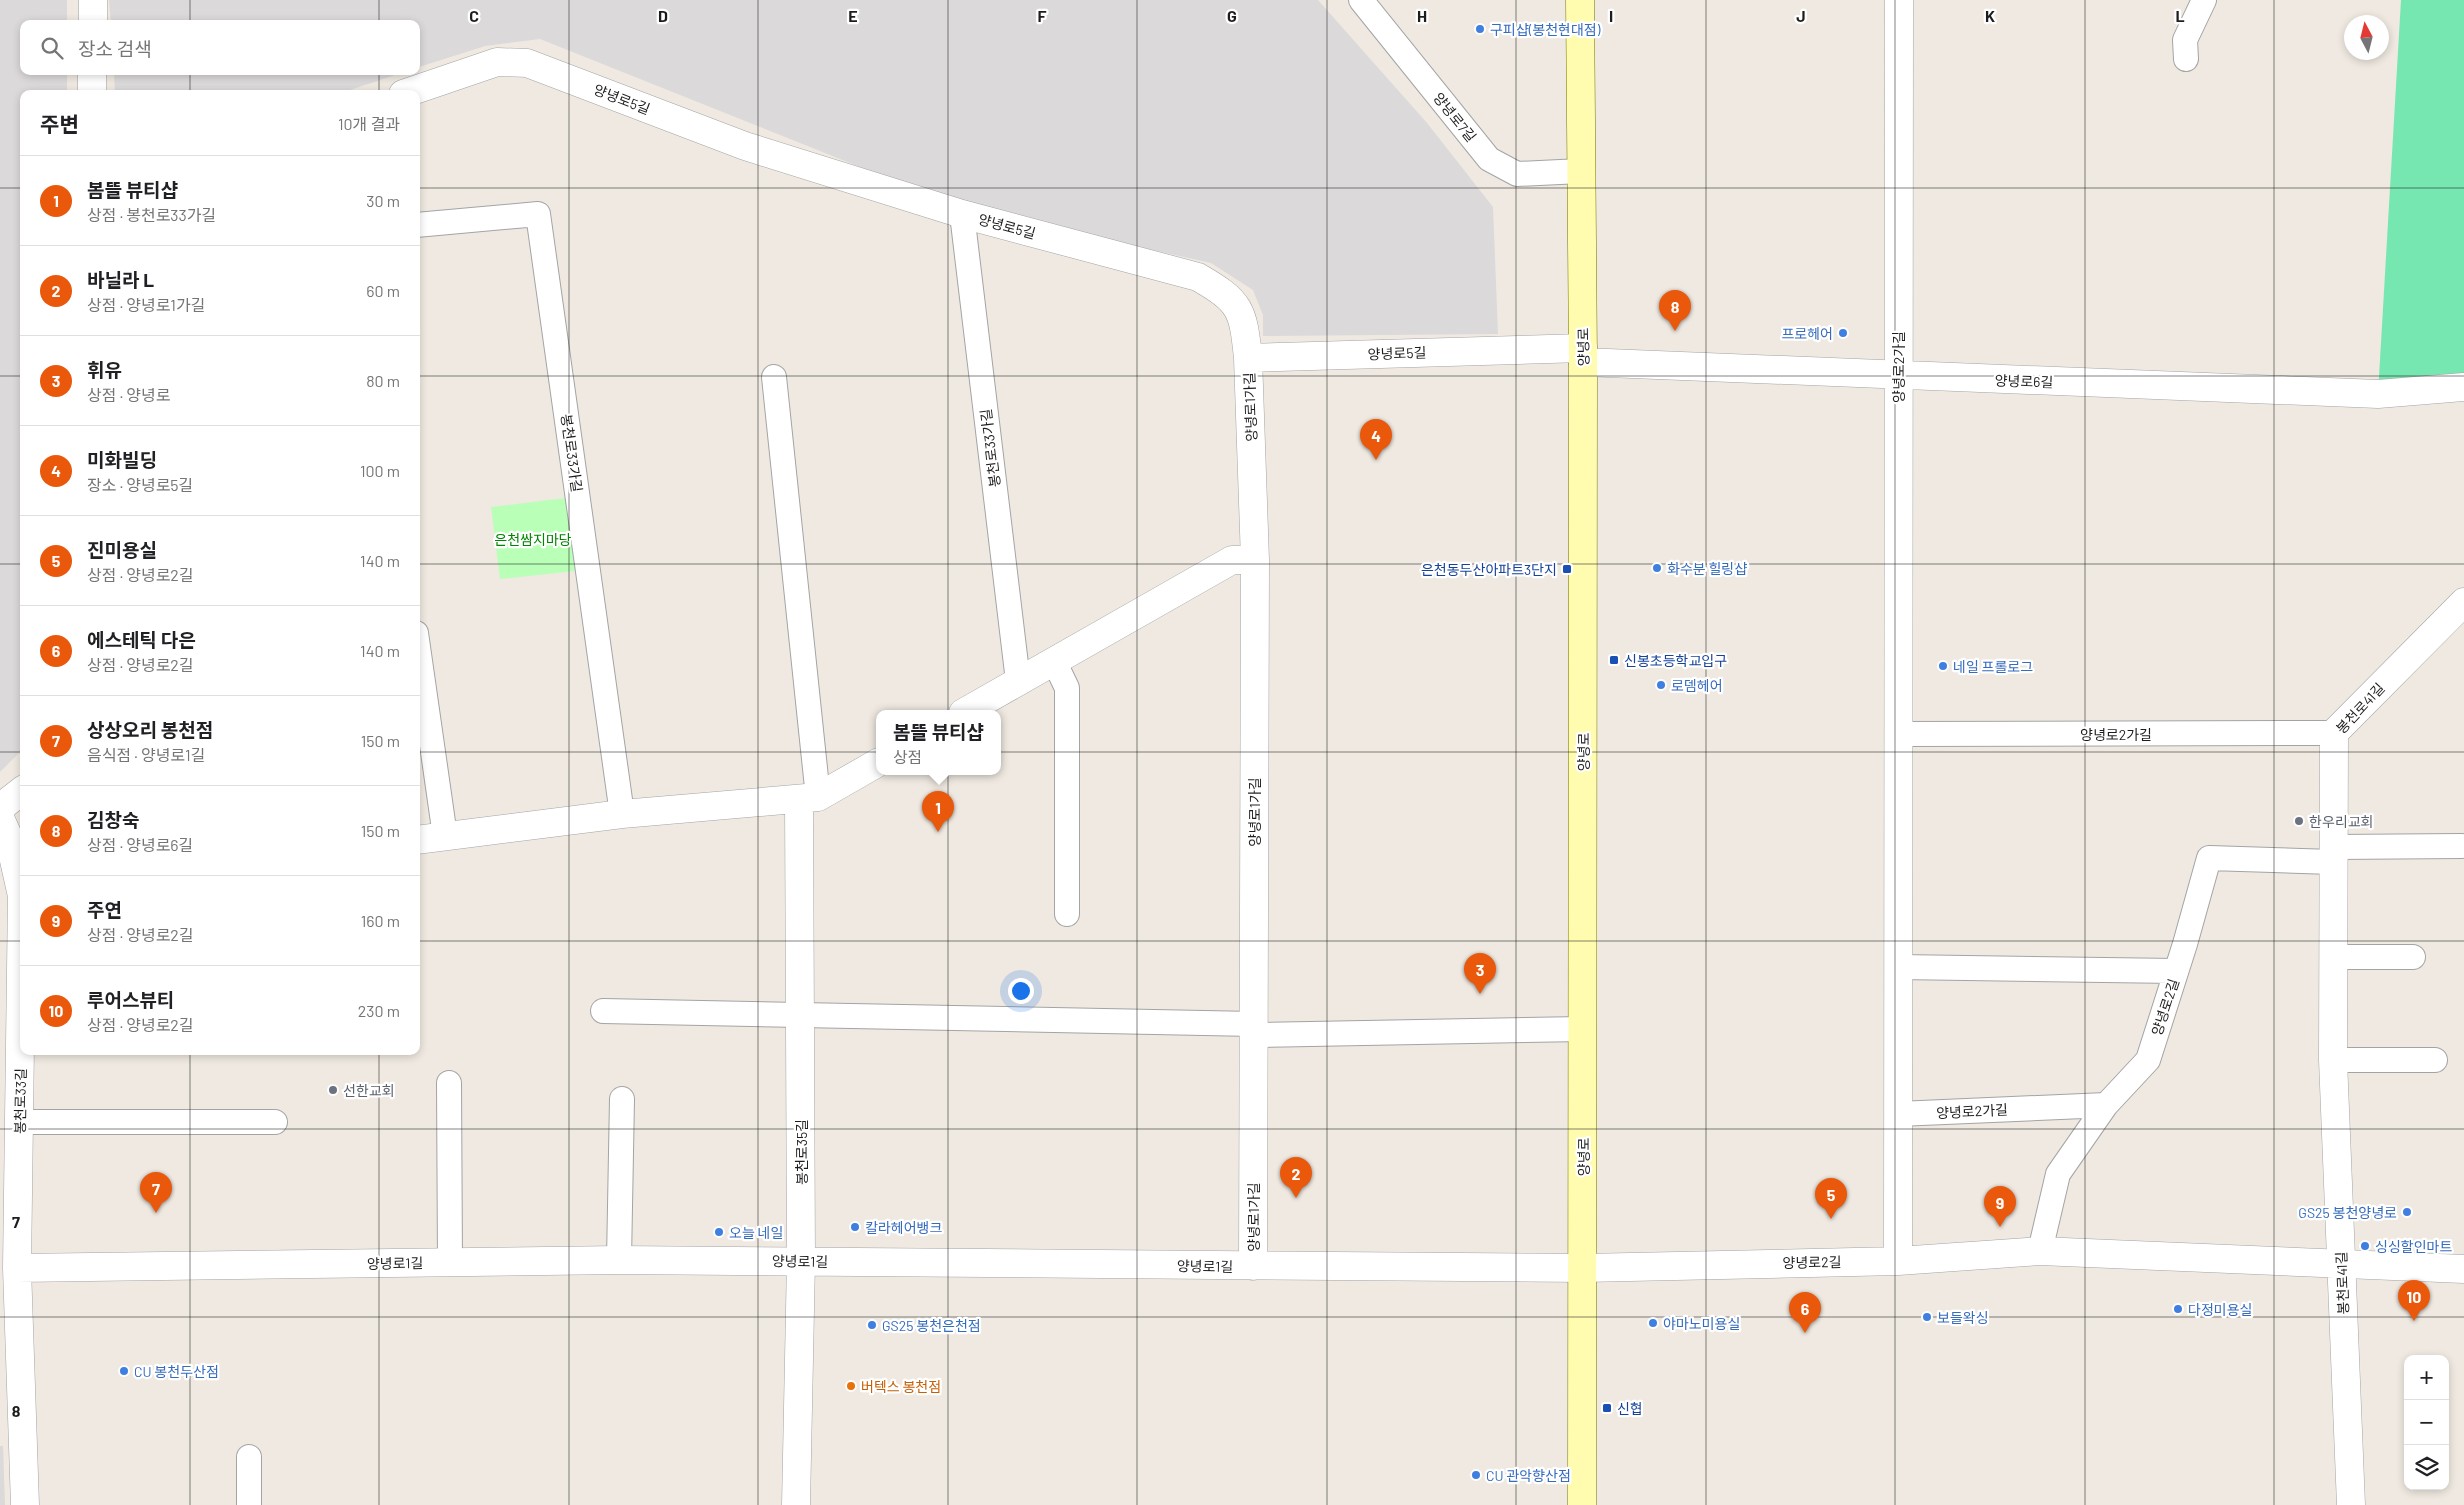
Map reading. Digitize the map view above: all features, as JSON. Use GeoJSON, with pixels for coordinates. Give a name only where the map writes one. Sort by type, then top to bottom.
{"type":"FeatureCollection","features":[{"type":"Feature","properties":{"kind":"main road","name":"양녕로"},"geometry":{"type":"LineString","coordinates":[[1580,0],[1583,355],[1584,1268],[1582,1505]]}},
{"type":"Feature","properties":{"kind":"street"},"geometry":{"type":"LineString","coordinates":[[93,0],[93,20]]}},
{"type":"Feature","properties":{"kind":"street","name":"양녕로2가길"},"geometry":{"type":"LineString","coordinates":[[1898,1260],[1899,0]]}},
{"type":"Feature","properties":{"kind":"street","name":"양녕로5길"},"geometry":{"type":"LineString","coordinates":[[415,90],[497,62],[527,63],[745,146],[962,214],[1198,277],[1226,293],[1238,307],[1245,327],[1248,358],[1535,348],[1583,355]]}},
{"type":"Feature","properties":{"kind":"street"},"geometry":{"type":"LineString","coordinates":[[92,75],[92,90]]}},
{"type":"Feature","properties":{"kind":"street","name":"양녕로6길"},"geometry":{"type":"LineString","coordinates":[[1583,355],[1898,376],[2378,394],[2464,387]]}},
{"type":"Feature","properties":{"kind":"street","name":"양녕로1가길"},"geometry":{"type":"LineString","coordinates":[[1248,358],[1255,560],[1253,1266]]}},
{"type":"Feature","properties":{"kind":"street"},"geometry":{"type":"LineString","coordinates":[[968,710],[1232,560],[1255,560]]}},
{"type":"Feature","properties":{"kind":"street","name":"봉천로41길"},"geometry":{"type":"LineString","coordinates":[[2351,1505],[2333,1060],[2334,733],[2464,602]]}},
{"type":"Feature","properties":{"kind":"street"},"geometry":{"type":"LineString","coordinates":[[420,839],[622,814],[808,798],[876,764]]}},
{"type":"Feature","properties":{"kind":"street","name":"봉천로33길"},"geometry":{"type":"LineString","coordinates":[[20,792],[1,807],[0,817],[9,838],[20,884]]}},
{"type":"Feature","properties":{"kind":"street","name":"봉천로35길"},"geometry":{"type":"LineString","coordinates":[[796,1505],[801,1261],[800,1014],[808,798]]}},
{"type":"Feature","properties":{"kind":"street","name":"봉천로33길"},"geometry":{"type":"LineString","coordinates":[[21,1055],[19,1122],[8,1268],[25,1505]]}},
{"type":"Feature","properties":{"kind":"street","name":"양녕로2길"},"geometry":{"type":"LineString","coordinates":[[1584,1268],[1898,1260],[2040,1251],[2464,1269]]}},
{"type":"Feature","properties":{"kind":"street","name":"양녕로1길"},"geometry":{"type":"LineString","coordinates":[[8,1268],[619,1260],[1584,1268]]}},
{"type":"Feature","properties":{"kind":"lane","name":"양녕로7길"},"geometry":{"type":"LineString","coordinates":[[1362,0],[1489,159],[1517,174],[1581,171]]}},
{"type":"Feature","properties":{"kind":"lane"},"geometry":{"type":"LineString","coordinates":[[2186,59],[2186,40],[2204,0]]}},
{"type":"Feature","properties":{"kind":"lane","name":"봉천로33가길"},"geometry":{"type":"LineString","coordinates":[[420,225],[538,214],[622,814]]}},
{"type":"Feature","properties":{"kind":"lane","name":"봉천로33가길"},"geometry":{"type":"LineString","coordinates":[[962,214],[1018,681]]}},
{"type":"Feature","properties":{"kind":"lane"},"geometry":{"type":"LineString","coordinates":[[774,377],[808,798]]}},
{"type":"Feature","properties":{"kind":"lane"},"geometry":{"type":"LineString","coordinates":[[420,661],[445,836]]}},
{"type":"Feature","properties":{"kind":"lane"},"geometry":{"type":"LineString","coordinates":[[1054,661],[1066,688],[1067,914]]}},
{"type":"Feature","properties":{"kind":"lane","name":"양녕로2가길"},"geometry":{"type":"LineString","coordinates":[[1898,734],[2334,733]]}},
{"type":"Feature","properties":{"kind":"lane"},"geometry":{"type":"LineString","coordinates":[[2334,855],[2462,846]]}},
{"type":"Feature","properties":{"kind":"lane","name":"양녕로2길"},"geometry":{"type":"LineString","coordinates":[[2040,1251],[2058,1174],[2106,1105],[2148,1060],[2209,858],[2334,855]]}},
{"type":"Feature","properties":{"kind":"lane"},"geometry":{"type":"LineString","coordinates":[[2333,958],[2413,956]]}},
{"type":"Feature","properties":{"kind":"lane"},"geometry":{"type":"LineString","coordinates":[[1898,967],[2176,971]]}},
{"type":"Feature","properties":{"kind":"lane"},"geometry":{"type":"LineString","coordinates":[[603,1011],[800,1014],[1254,1030],[1583,1029]]}},
{"type":"Feature","properties":{"kind":"lane"},"geometry":{"type":"LineString","coordinates":[[2333,1060],[2435,1060]]}},
{"type":"Feature","properties":{"kind":"lane"},"geometry":{"type":"LineString","coordinates":[[450,1083],[450,1263]]}},
{"type":"Feature","properties":{"kind":"lane"},"geometry":{"type":"LineString","coordinates":[[619,1260],[622,1099]]}},
{"type":"Feature","properties":{"kind":"lane","name":"양녕로2가길"},"geometry":{"type":"LineString","coordinates":[[1898,1114],[2106,1105]]}},
{"type":"Feature","properties":{"kind":"lane"},"geometry":{"type":"LineString","coordinates":[[19,1122],[276,1122]]}},
{"type":"Feature","properties":{"kind":"lane"},"geometry":{"type":"LineString","coordinates":[[249,1505],[250,1457]]}},
{"type":"Feature","properties":{"kind":"shaded area"},"geometry":{"type":"Polygon","coordinates":[[[0,0],[67,0],[67,20],[20,20],[20,75],[67,75],[67,90],[20,90],[20,752],[0,772],[0,0]]]}},
{"type":"Feature","properties":{"kind":"shaded area"},"geometry":{"type":"Polygon","coordinates":[[[109,0],[1318,0],[1427,123],[1493,207],[1498,334],[1263,336],[1263,315],[1253,290],[1211,263],[996,215],[890,179],[540,39],[485,46],[420,67],[420,20],[111,20],[109,0]]]}},
{"type":"Feature","properties":{"kind":"shaded area"},"geometry":{"type":"Polygon","coordinates":[[[114,75],[395,75],[350,90],[115,90],[114,75]]]}},
{"type":"Feature","properties":{"kind":"shaded area"},"geometry":{"type":"Polygon","coordinates":[[[0,1446],[3,1446],[5,1505],[0,1505],[0,1446]]]}},
{"type":"Feature","properties":{"kind":"green space"},"geometry":{"type":"Polygon","coordinates":[[[2401,0],[2464,0],[2464,381],[2378,394],[2401,0]]]}},
{"type":"Feature","properties":{"kind":"green space","name":"은천쌈지마당"},"geometry":{"type":"Polygon","coordinates":[[[566,498],[575,571],[500,579],[491,507],[566,498]]]}},
{"type":"Feature","properties":{"kind":"place","name":"구피샵(봉천현대점)"},"geometry":{"type":"Point","coordinates":[1480,29]}},
{"type":"Feature","properties":{"kind":"place","name":"김창숙"},"geometry":{"type":"Point","coordinates":[1675,331]}},
{"type":"Feature","properties":{"kind":"place","name":"프로헤어"},"geometry":{"type":"Point","coordinates":[1843,333]}},
{"type":"Feature","properties":{"kind":"place","name":"미화빌딩"},"geometry":{"type":"Point","coordinates":[1376,460]}},
{"type":"Feature","properties":{"kind":"place","name":"화수분 힐링샵"},"geometry":{"type":"Point","coordinates":[1657,568]}},
{"type":"Feature","properties":{"kind":"place","name":"은천동두산아파트3단지"},"geometry":{"type":"Point","coordinates":[1567,569]}},
{"type":"Feature","properties":{"kind":"place","name":"신봉초등학교입구"},"geometry":{"type":"Point","coordinates":[1614,660]}},
{"type":"Feature","properties":{"kind":"place","name":"네일 프롤로그"},"geometry":{"type":"Point","coordinates":[1943,666]}},
{"type":"Feature","properties":{"kind":"place","name":"로뎀헤어"},"geometry":{"type":"Point","coordinates":[1661,685]}},
{"type":"Feature","properties":{"kind":"place","name":"한우리교회"},"geometry":{"type":"Point","coordinates":[2299,821]}},
{"type":"Feature","properties":{"kind":"place","name":"봄뜰 뷰티샵"},"geometry":{"type":"Point","coordinates":[938,832]}},
{"type":"Feature","properties":{"kind":"place","name":"휘유"},"geometry":{"type":"Point","coordinates":[1480,994]}},
{"type":"Feature","properties":{"kind":"place","name":"선한교회"},"geometry":{"type":"Point","coordinates":[333,1090]}},
{"type":"Feature","properties":{"kind":"place","name":"바닐라 L"},"geometry":{"type":"Point","coordinates":[1296,1198]}},
{"type":"Feature","properties":{"kind":"place","name":"GS25 봉천양녕로"},"geometry":{"type":"Point","coordinates":[2407,1212]}},
{"type":"Feature","properties":{"kind":"place","name":"상상오리 봉천점"},"geometry":{"type":"Point","coordinates":[156,1213]}},
{"type":"Feature","properties":{"kind":"place","name":"진미용실"},"geometry":{"type":"Point","coordinates":[1831,1219]}},
{"type":"Feature","properties":{"kind":"place","name":"칼라헤어뱅크"},"geometry":{"type":"Point","coordinates":[855,1227]}},
{"type":"Feature","properties":{"kind":"place","name":"주연"},"geometry":{"type":"Point","coordinates":[2000,1227]}},
{"type":"Feature","properties":{"kind":"place","name":"오늘 네일"},"geometry":{"type":"Point","coordinates":[719,1232]}},
{"type":"Feature","properties":{"kind":"place","name":"싱싱할인마트"},"geometry":{"type":"Point","coordinates":[2365,1246]}},
{"type":"Feature","properties":{"kind":"place","name":"다정미용실"},"geometry":{"type":"Point","coordinates":[2178,1309]}},
{"type":"Feature","properties":{"kind":"place","name":"보들왁싱"},"geometry":{"type":"Point","coordinates":[1927,1317]}},
{"type":"Feature","properties":{"kind":"place","name":"루어스뷰티"},"geometry":{"type":"Point","coordinates":[2414,1321]}},
{"type":"Feature","properties":{"kind":"place","name":"야마노미용실"},"geometry":{"type":"Point","coordinates":[1653,1323]}},
{"type":"Feature","properties":{"kind":"place","name":"GS25 봉천은천점"},"geometry":{"type":"Point","coordinates":[872,1325]}},
{"type":"Feature","properties":{"kind":"place","name":"에스테틱 다은"},"geometry":{"type":"Point","coordinates":[1805,1333]}},
{"type":"Feature","properties":{"kind":"place","name":"CU 봉천두산점"},"geometry":{"type":"Point","coordinates":[124,1371]}},
{"type":"Feature","properties":{"kind":"place","name":"버텍스 봉천점"},"geometry":{"type":"Point","coordinates":[851,1386]}},
{"type":"Feature","properties":{"kind":"place","name":"신협"},"geometry":{"type":"Point","coordinates":[1607,1408]}},
{"type":"Feature","properties":{"kind":"place","name":"CU 관악향산점"},"geometry":{"type":"Point","coordinates":[1476,1475]}}]}
